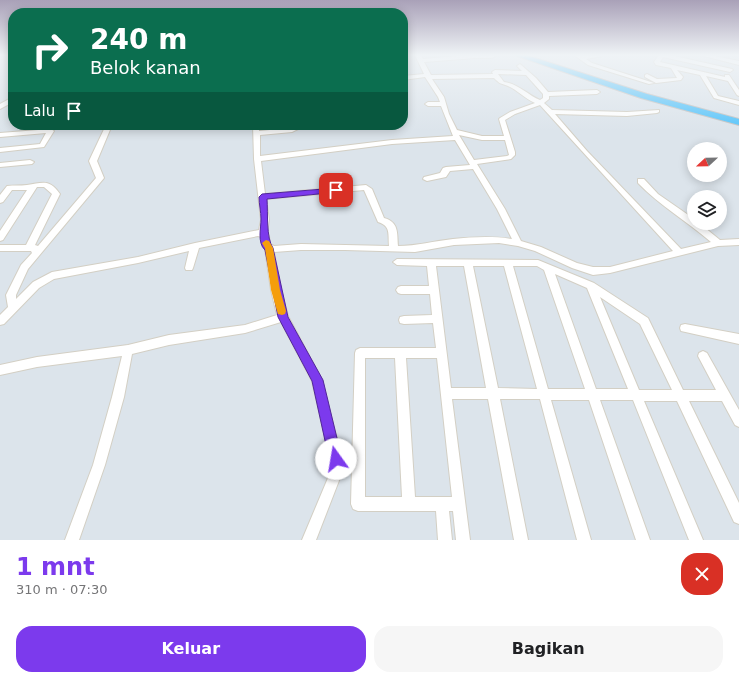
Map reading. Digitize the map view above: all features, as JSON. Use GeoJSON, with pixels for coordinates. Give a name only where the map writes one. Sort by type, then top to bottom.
{"type":"FeatureCollection","features":[{"type":"Feature","properties":{"kind":"highway"},"geometry":{"type":"LineString","coordinates":[[595,80],[644,96],[739,122]]}},
{"type":"Feature","properties":{"kind":"highway"},"geometry":{"type":"LineString","coordinates":[[615,80],[739,116]]}},
{"type":"Feature","properties":{"kind":"street"},"geometry":{"type":"LineString","coordinates":[[430,80],[443,104],[456,135],[501,209],[518,243]]}},
{"type":"Feature","properties":{"kind":"street"},"geometry":{"type":"LineString","coordinates":[[500,80],[502,83],[509,84],[527,97],[541,103],[679,252]]}},
{"type":"Feature","properties":{"kind":"street"},"geometry":{"type":"LineString","coordinates":[[534,80],[546,94]]}},
{"type":"Feature","properties":{"kind":"street"},"geometry":{"type":"LineString","coordinates":[[642,80],[651,83]]}},
{"type":"Feature","properties":{"kind":"street"},"geometry":{"type":"LineString","coordinates":[[655,80],[665,80]]}},
{"type":"Feature","properties":{"kind":"street"},"geometry":{"type":"LineString","coordinates":[[706,80],[716,96],[739,103]]}},
{"type":"Feature","properties":{"kind":"street"},"geometry":{"type":"LineString","coordinates":[[730,80],[739,94]]}},
{"type":"Feature","properties":{"kind":"street"},"geometry":{"type":"LineString","coordinates":[[546,94],[597,92]]}},
{"type":"Feature","properties":{"kind":"street"},"geometry":{"type":"LineString","coordinates":[[427,179],[443,175],[446,170],[449,169],[509,158],[512,155],[512,152],[502,119],[506,116],[541,103],[546,99],[546,94]]}},
{"type":"Feature","properties":{"kind":"street"},"geometry":{"type":"LineString","coordinates":[[428,104],[443,104]]}},
{"type":"Feature","properties":{"kind":"street"},"geometry":{"type":"LineString","coordinates":[[550,112],[627,114],[657,111]]}},
{"type":"Feature","properties":{"kind":"street"},"geometry":{"type":"LineString","coordinates":[[32,251],[100,178],[93,161],[108,130]]}},
{"type":"Feature","properties":{"kind":"street"},"geometry":{"type":"LineString","coordinates":[[257,130],[257,159],[265,220],[264,234],[266,246],[269,248],[276,290],[283,317],[317,380],[336,459],[334,478],[309,540]]}},
{"type":"Feature","properties":{"kind":"street"},"geometry":{"type":"LineString","coordinates":[[257,133],[292,130]]}},
{"type":"Feature","properties":{"kind":"street"},"geometry":{"type":"LineString","coordinates":[[0,135],[51,131],[42,146],[0,150]]}},
{"type":"Feature","properties":{"kind":"street"},"geometry":{"type":"LineString","coordinates":[[257,159],[456,135],[482,138],[508,138]]}},
{"type":"Feature","properties":{"kind":"street"},"geometry":{"type":"LineString","coordinates":[[0,165],[30,162]]}},
{"type":"Feature","properties":{"kind":"street"},"geometry":{"type":"LineString","coordinates":[[641,181],[655,196],[687,218]]}},
{"type":"Feature","properties":{"kind":"street"},"geometry":{"type":"LineString","coordinates":[[0,200],[10,188],[41,184],[48,186],[56,194],[32,251],[11,295],[13,308]]}},
{"type":"Feature","properties":{"kind":"street"},"geometry":{"type":"LineString","coordinates":[[0,238],[33,189],[32,186]]}},
{"type":"Feature","properties":{"kind":"street"},"geometry":{"type":"LineString","coordinates":[[262,197],[366,187],[380,220],[388,222],[392,227],[394,249]]}},
{"type":"Feature","properties":{"kind":"street"},"geometry":{"type":"LineString","coordinates":[[702,230],[718,243]]}},
{"type":"Feature","properties":{"kind":"street"},"geometry":{"type":"LineString","coordinates":[[0,321],[36,285],[52,276],[138,260],[258,233],[264,234]]}},
{"type":"Feature","properties":{"kind":"street"},"geometry":{"type":"LineString","coordinates":[[269,248],[345,246],[415,249],[454,242],[486,240],[518,243],[538,249],[575,266],[593,271],[610,270],[718,243],[739,242]]}},
{"type":"Feature","properties":{"kind":"street"},"geometry":{"type":"LineString","coordinates":[[189,268],[195,246]]}},
{"type":"Feature","properties":{"kind":"street"},"geometry":{"type":"LineString","coordinates":[[0,248],[32,251]]}},
{"type":"Feature","properties":{"kind":"street"},"geometry":{"type":"LineString","coordinates":[[397,262],[538,263],[591,286],[644,321],[739,518]]}},
{"type":"Feature","properties":{"kind":"street"},"geometry":{"type":"LineString","coordinates":[[431,262],[463,540]]}},
{"type":"Feature","properties":{"kind":"street"},"geometry":{"type":"LineString","coordinates":[[468,262],[521,540]]}},
{"type":"Feature","properties":{"kind":"street"},"geometry":{"type":"LineString","coordinates":[[508,263],[584,540]]}},
{"type":"Feature","properties":{"kind":"street"},"geometry":{"type":"LineString","coordinates":[[548,267],[642,540]]}},
{"type":"Feature","properties":{"kind":"street"},"geometry":{"type":"LineString","coordinates":[[591,286],[696,540]]}},
{"type":"Feature","properties":{"kind":"street"},"geometry":{"type":"LineString","coordinates":[[401,290],[434,290]]}},
{"type":"Feature","properties":{"kind":"street"},"geometry":{"type":"LineString","coordinates":[[0,370],[37,362],[128,350],[169,340],[245,329],[283,317]]}},
{"type":"Feature","properties":{"kind":"street"},"geometry":{"type":"LineString","coordinates":[[404,320],[438,319]]}},
{"type":"Feature","properties":{"kind":"street"},"geometry":{"type":"LineString","coordinates":[[685,328],[739,339]]}},
{"type":"Feature","properties":{"kind":"street"},"geometry":{"type":"LineString","coordinates":[[72,540],[99,465],[118,397],[128,350]]}},
{"type":"Feature","properties":{"kind":"street"},"geometry":{"type":"LineString","coordinates":[[441,353],[360,353],[358,504],[459,504]]}},
{"type":"Feature","properties":{"kind":"street"},"geometry":{"type":"LineString","coordinates":[[400,353],[409,504]]}},
{"type":"Feature","properties":{"kind":"street"},"geometry":{"type":"LineString","coordinates":[[703,356],[739,421]]}},
{"type":"Feature","properties":{"kind":"street"},"geometry":{"type":"LineString","coordinates":[[446,393],[725,396]]}},
{"type":"Feature","properties":{"kind":"street"},"geometry":{"type":"LineString","coordinates":[[442,504],[445,540]]}},
{"type":"Feature","properties":{"kind":"slow traffic"},"geometry":{"type":"LineString","coordinates":[[266,243],[266,246],[269,248],[276,290],[282,311]]}},
{"type":"Feature","properties":{"kind":"route"},"geometry":{"type":"LineString","coordinates":[[336,190],[262,197],[266,246],[269,248],[276,290],[283,317],[317,380],[336,459]]}}]}
